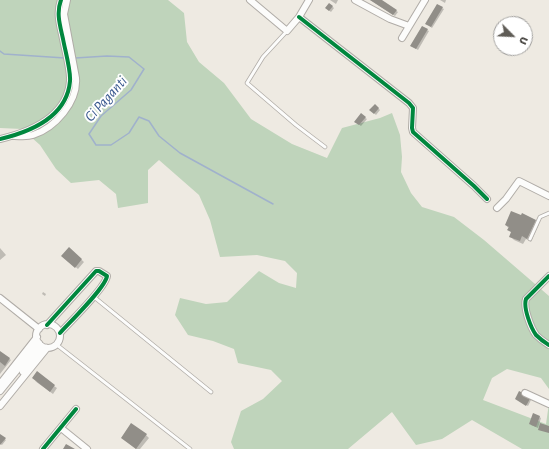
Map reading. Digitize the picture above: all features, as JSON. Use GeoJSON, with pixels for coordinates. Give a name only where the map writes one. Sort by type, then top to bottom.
{"type":"FeatureCollection","features":[{"type":"Feature","properties":{"kind":"street"},"geometry":{"type":"LineString","coordinates":[[0,139],[13,136],[35,127],[56,113],[68,93],[73,79],[62,22],[58,12],[61,0]]}},
{"type":"Feature","properties":{"kind":"street"},"geometry":{"type":"LineString","coordinates":[[62,22],[66,0]]}},
{"type":"Feature","properties":{"kind":"street"},"geometry":{"type":"LineString","coordinates":[[250,0],[287,31],[299,17],[309,0]]}},
{"type":"Feature","properties":{"kind":"street"},"geometry":{"type":"LineString","coordinates":[[355,0],[390,19],[409,26]]}},
{"type":"Feature","properties":{"kind":"street"},"geometry":{"type":"LineString","coordinates":[[402,38],[425,0]]}},
{"type":"Feature","properties":{"kind":"street"},"geometry":{"type":"LineString","coordinates":[[299,17],[409,103],[414,108],[413,132],[488,199]]}},
{"type":"Feature","properties":{"kind":"street"},"geometry":{"type":"LineString","coordinates":[[497,208],[506,199],[519,181],[549,196]]}},
{"type":"Feature","properties":{"kind":"street"},"geometry":{"type":"LineString","coordinates":[[39,329],[47,325],[96,271],[100,271],[108,278],[94,297],[60,333],[57,344],[52,347],[41,344]]}},
{"type":"Feature","properties":{"kind":"street"},"geometry":{"type":"LineString","coordinates":[[549,276],[526,299],[525,304],[533,330],[537,336],[549,345]]}},
{"type":"Feature","properties":{"kind":"street"},"geometry":{"type":"LineString","coordinates":[[0,298],[39,329],[41,344],[0,406]]}},
{"type":"Feature","properties":{"kind":"street"},"geometry":{"type":"LineString","coordinates":[[47,325],[55,327],[60,333]]}},
{"type":"Feature","properties":{"kind":"street"},"geometry":{"type":"LineString","coordinates":[[0,384],[41,344]]}},
{"type":"Feature","properties":{"kind":"street"},"geometry":{"type":"LineString","coordinates":[[0,391],[41,344]]}},
{"type":"Feature","properties":{"kind":"street"},"geometry":{"type":"LineString","coordinates":[[0,400],[41,344]]}},
{"type":"Feature","properties":{"kind":"street"},"geometry":{"type":"LineString","coordinates":[[525,393],[549,404]]}},
{"type":"Feature","properties":{"kind":"street"},"geometry":{"type":"LineString","coordinates":[[43,449],[76,409]]}},
{"type":"Feature","properties":{"kind":"street"},"geometry":{"type":"LineString","coordinates":[[61,428],[87,449]]}},
{"type":"Feature","properties":{"kind":"lane"},"geometry":{"type":"LineString","coordinates":[[287,31],[263,57],[248,82],[291,120],[325,147]]}},
{"type":"Feature","properties":{"kind":"lane"},"geometry":{"type":"LineString","coordinates":[[530,239],[540,217],[549,213]]}},
{"type":"Feature","properties":{"kind":"lane"},"geometry":{"type":"LineString","coordinates":[[94,297],[211,392]]}},
{"type":"Feature","properties":{"kind":"lane"},"geometry":{"type":"LineString","coordinates":[[57,344],[190,449]]}},
{"type":"Feature","properties":{"kind":"green space"},"geometry":{"type":"Polygon","coordinates":[[[0,0],[168,0],[184,13],[187,42],[199,62],[224,83],[251,119],[292,144],[327,158],[342,128],[380,118],[392,113],[400,135],[402,157],[401,172],[411,193],[422,207],[454,217],[484,240],[549,296],[549,389],[541,378],[507,369],[492,378],[483,400],[546,424],[549,403],[549,449],[522,449],[472,420],[442,439],[416,445],[392,412],[348,449],[234,449],[231,442],[241,411],[263,399],[282,381],[271,370],[238,363],[234,349],[213,341],[188,335],[175,315],[180,298],[206,304],[227,302],[259,271],[279,283],[296,288],[297,273],[285,261],[257,255],[220,257],[210,220],[199,195],[159,160],[148,170],[148,203],[118,208],[116,194],[99,180],[71,183],[56,169],[40,145],[22,129],[0,128],[0,0]]]}},
{"type":"Feature","properties":{"kind":"building"},"geometry":{"type":"Polygon","coordinates":[[[370,0],[382,0],[397,10],[393,15],[370,0]]]}},
{"type":"Feature","properties":{"kind":"building"},"geometry":{"type":"Polygon","coordinates":[[[329,3],[333,6],[329,11],[325,8],[329,3]]]}},
{"type":"Feature","properties":{"kind":"building"},"geometry":{"type":"Polygon","coordinates":[[[437,4],[443,7],[431,27],[425,24],[437,4]]]}},
{"type":"Feature","properties":{"kind":"building"},"geometry":{"type":"Polygon","coordinates":[[[422,26],[428,29],[416,49],[410,46],[422,26]]]}},
{"type":"Feature","properties":{"kind":"building"},"geometry":{"type":"Polygon","coordinates":[[[375,104],[379,108],[374,114],[369,110],[375,104]]]}},
{"type":"Feature","properties":{"kind":"building"},"geometry":{"type":"Polygon","coordinates":[[[361,113],[366,117],[359,125],[354,122],[361,113]]]}},
{"type":"Feature","properties":{"kind":"building"},"geometry":{"type":"Polygon","coordinates":[[[511,211],[521,215],[522,213],[536,220],[527,239],[522,236],[520,241],[509,237],[511,232],[507,230],[509,227],[505,225],[511,211]]]}},
{"type":"Feature","properties":{"kind":"building"},"geometry":{"type":"Polygon","coordinates":[[[69,247],[82,259],[75,268],[61,256],[69,247]]]}},
{"type":"Feature","properties":{"kind":"building"},"geometry":{"type":"Polygon","coordinates":[[[0,351],[10,358],[5,366],[0,362],[0,351]]]}},
{"type":"Feature","properties":{"kind":"building"},"geometry":{"type":"Polygon","coordinates":[[[37,371],[55,385],[50,392],[32,378],[37,371]]]}},
{"type":"Feature","properties":{"kind":"building"},"geometry":{"type":"Polygon","coordinates":[[[519,391],[531,397],[526,406],[515,399],[519,391]]]}},
{"type":"Feature","properties":{"kind":"building"},"geometry":{"type":"Polygon","coordinates":[[[533,413],[540,416],[536,427],[529,424],[533,413]]]}},
{"type":"Feature","properties":{"kind":"building"},"geometry":{"type":"Polygon","coordinates":[[[131,423],[147,434],[136,449],[121,438],[131,423]]]}},
{"type":"Feature","properties":{"kind":"building"},"geometry":{"type":"Polygon","coordinates":[[[540,423],[549,426],[549,433],[538,430],[540,423]]]}},
{"type":"Feature","properties":{"kind":"building"},"geometry":{"type":"Polygon","coordinates":[[[0,434],[6,438],[0,445],[0,434]]]}},
{"type":"Feature","properties":{"kind":"building"},"geometry":{"type":"Polygon","coordinates":[[[66,444],[75,449],[63,449],[66,444]]]}},
{"type":"Feature","properties":{"kind":"waterway","name":"Ci Paganti"},"geometry":{"type":"LineString","coordinates":[[0,51],[4,54],[65,58]]}},
{"type":"Feature","properties":{"kind":"waterway","name":"Ci Paganti"},"geometry":{"type":"LineString","coordinates":[[75,58],[107,56],[129,57],[144,69],[131,90],[101,116],[89,134],[96,145],[111,145],[129,133],[139,117],[149,121],[159,136],[180,153],[273,204]]}},
{"type":"Feature","properties":{"kind":"cycle path"},"geometry":{"type":"LineString","coordinates":[[0,139],[23,132],[45,121],[62,104],[67,94],[70,77],[59,19],[61,0]]}},
{"type":"Feature","properties":{"kind":"cycle path"},"geometry":{"type":"LineString","coordinates":[[299,17],[409,103],[413,108],[413,132],[487,199]]}},
{"type":"Feature","properties":{"kind":"cycle path"},"geometry":{"type":"LineString","coordinates":[[47,325],[96,271],[99,271],[107,276],[94,296],[60,333]]}},
{"type":"Feature","properties":{"kind":"cycle path"},"geometry":{"type":"LineString","coordinates":[[549,276],[526,299],[525,303],[528,318],[534,332],[539,338],[549,345]]}},
{"type":"Feature","properties":{"kind":"cycle path"},"geometry":{"type":"LineString","coordinates":[[43,449],[76,409]]}}]}
